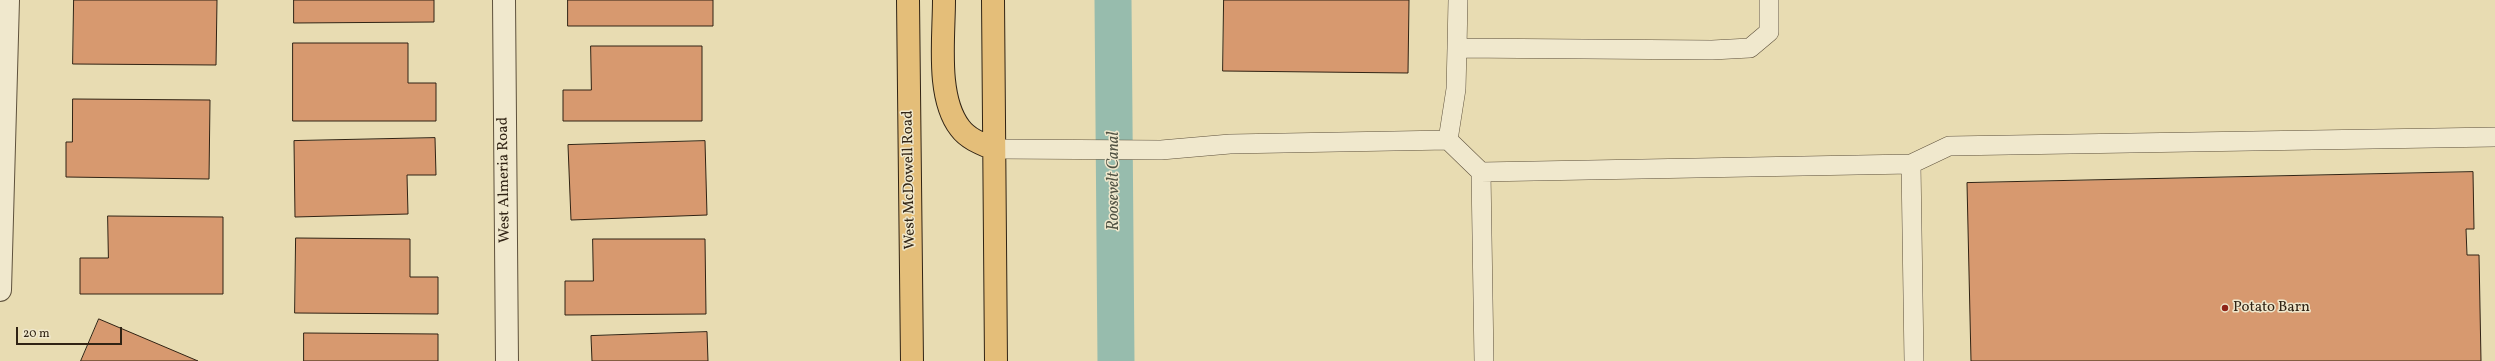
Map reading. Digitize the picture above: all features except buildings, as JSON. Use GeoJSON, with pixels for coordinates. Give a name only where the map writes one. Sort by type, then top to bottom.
{"type":"FeatureCollection","features":[{"type":"Feature","properties":{"kind":"main road","name":"West McDowell Road"},"geometry":{"type":"LineString","coordinates":[[908,0],[912,361]]}},
{"type":"Feature","properties":{"kind":"main road"},"geometry":{"type":"LineString","coordinates":[[944,0],[945,93],[950,111],[960,129],[976,141],[994,149]]}},
{"type":"Feature","properties":{"kind":"main road"},"geometry":{"type":"LineString","coordinates":[[994,0],[996,361]]}},
{"type":"Feature","properties":{"kind":"street"},"geometry":{"type":"LineString","coordinates":[[0,290],[8,0]]}},
{"type":"Feature","properties":{"kind":"street","name":"West Almeria Road"},"geometry":{"type":"LineString","coordinates":[[504,0],[507,361]]}},
{"type":"Feature","properties":{"kind":"lane"},"geometry":{"type":"LineString","coordinates":[[1448,140],[1456,89],[1458,0]]}},
{"type":"Feature","properties":{"kind":"lane"},"geometry":{"type":"LineString","coordinates":[[1458,48],[1712,50],[1750,48],[1769,32],[1769,0]]}},
{"type":"Feature","properties":{"kind":"lane"},"geometry":{"type":"LineString","coordinates":[[1481,172],[1911,164],[1949,146],[2495,137]]}},
{"type":"Feature","properties":{"kind":"lane"},"geometry":{"type":"LineString","coordinates":[[994,149],[1161,150],[1230,144],[1448,140],[1481,172],[1484,361]]}},
{"type":"Feature","properties":{"kind":"lane"},"geometry":{"type":"LineString","coordinates":[[1911,164],[1914,361]]}},
{"type":"Feature","properties":{"kind":"waterway","name":"Roosevelt Canal"},"geometry":{"type":"LineString","coordinates":[[1113,0],[1116,361]]}},
{"type":"Feature","properties":{"kind":"place","name":"Potato Barn"},"geometry":{"type":"Point","coordinates":[2225,308]}}]}
